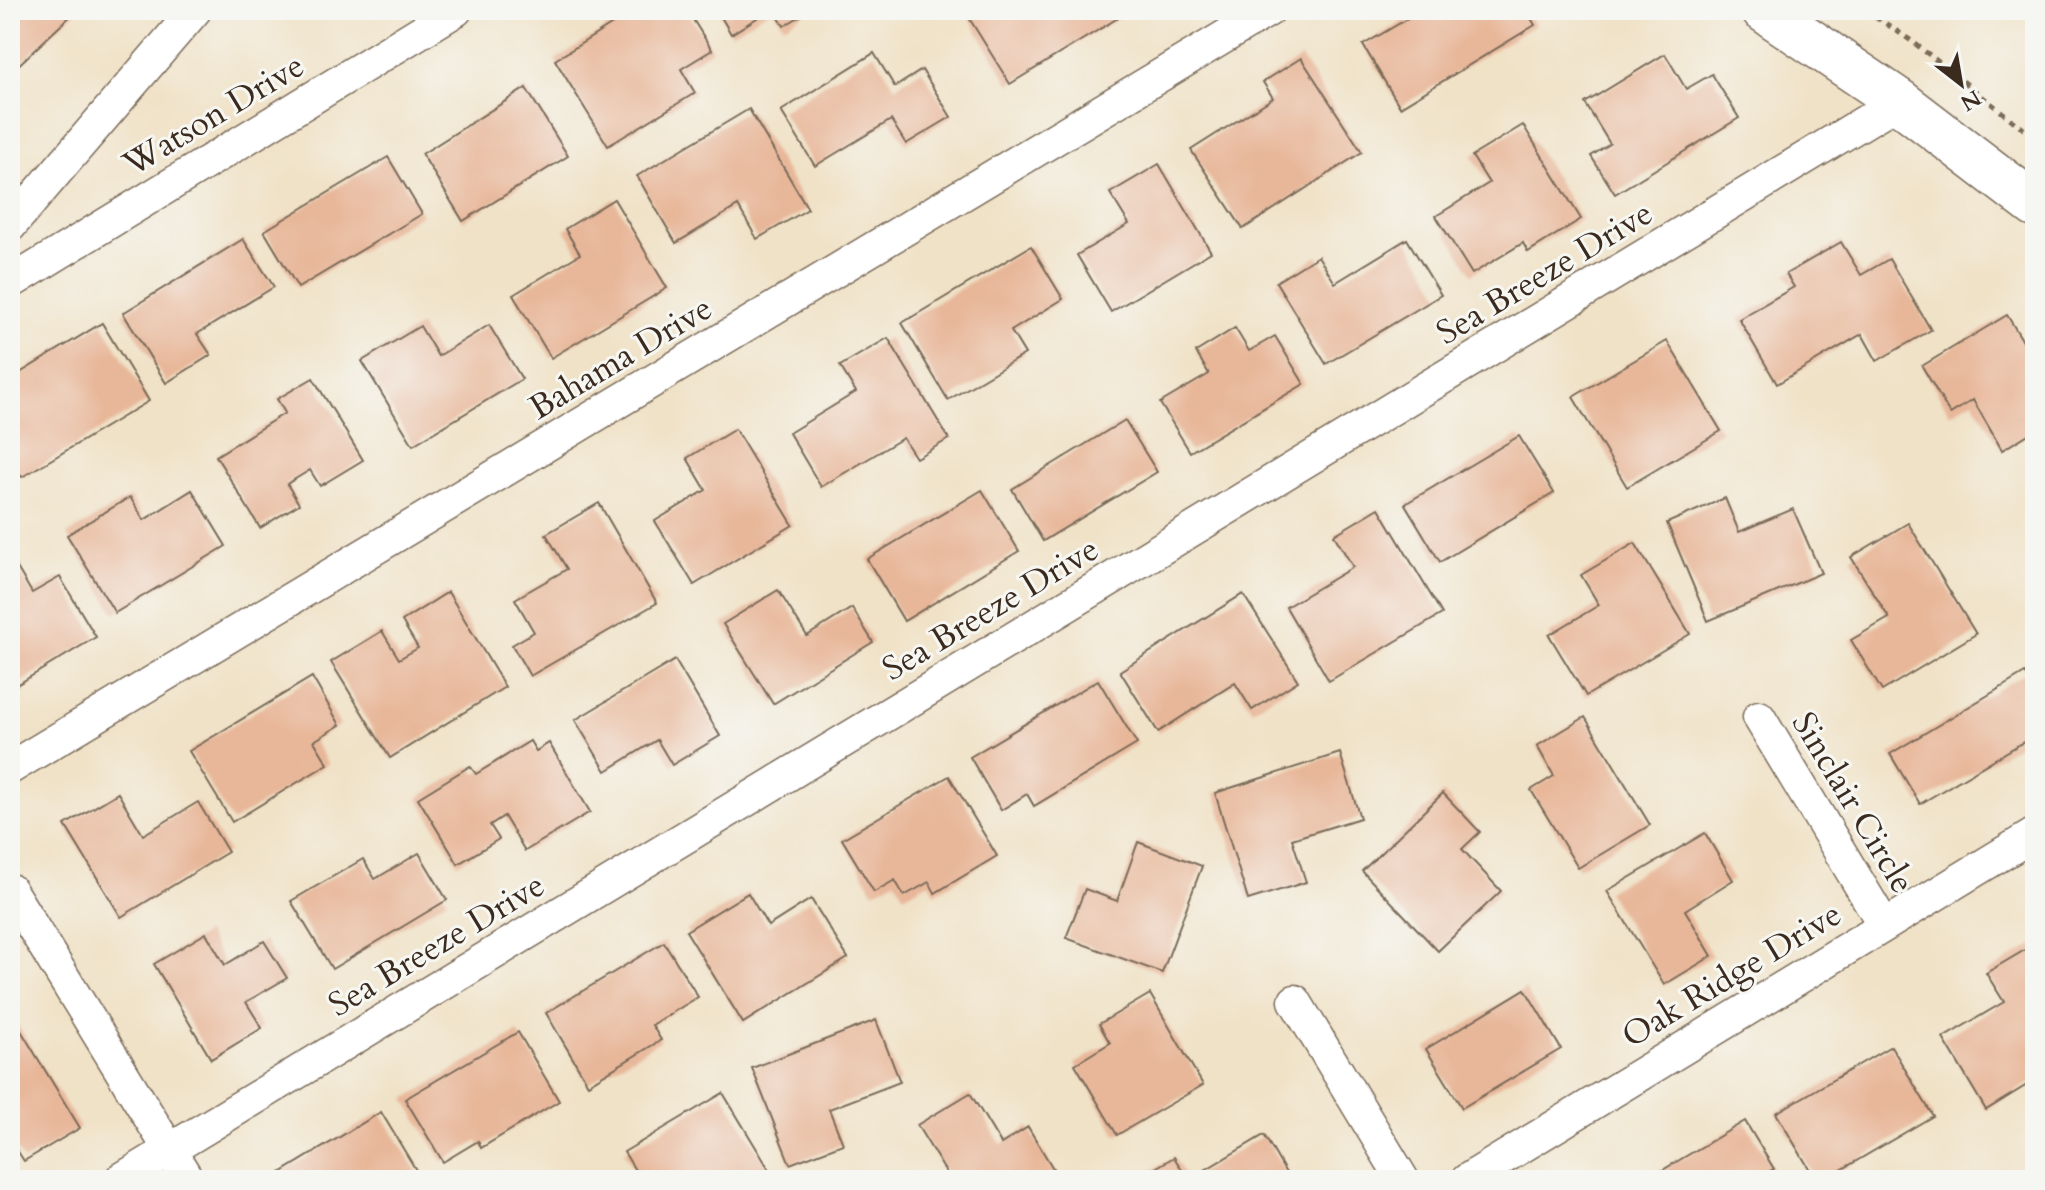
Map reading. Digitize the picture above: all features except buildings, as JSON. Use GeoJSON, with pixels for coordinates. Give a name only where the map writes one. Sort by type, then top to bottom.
{"type":"FeatureCollection","features":[{"type":"Feature","properties":{"kind":"street"},"geometry":{"type":"LineString","coordinates":[[10,226],[195,10]]}},
{"type":"Feature","properties":{"kind":"street","name":"Watson Drive"},"geometry":{"type":"LineString","coordinates":[[10,283],[456,10]]}},
{"type":"Feature","properties":{"kind":"street","name":"Bahama Drive"},"geometry":{"type":"LineString","coordinates":[[10,768],[1269,10]]}},
{"type":"Feature","properties":{"kind":"street"},"geometry":{"type":"LineString","coordinates":[[1764,10],[1899,101],[2035,205]]}},
{"type":"Feature","properties":{"kind":"street","name":"Sea Breeze Drive"},"geometry":{"type":"LineString","coordinates":[[120,1180],[1899,101]]}},
{"type":"Feature","properties":{"kind":"street","name":"Sinclair Circle"},"geometry":{"type":"LineString","coordinates":[[1759,717],[1884,925]]}},
{"type":"Feature","properties":{"kind":"street","name":"Oak Ridge Drive"},"geometry":{"type":"LineString","coordinates":[[1467,1180],[2035,834]]}},
{"type":"Feature","properties":{"kind":"street"},"geometry":{"type":"LineString","coordinates":[[10,890],[188,1180]]}},
{"type":"Feature","properties":{"kind":"street"},"geometry":{"type":"LineString","coordinates":[[1295,1001],[1403,1180]]}},
{"type":"Feature","properties":{"kind":"path"},"geometry":{"type":"LineString","coordinates":[[1866,10],[1913,42],[2035,138]]}}]}
